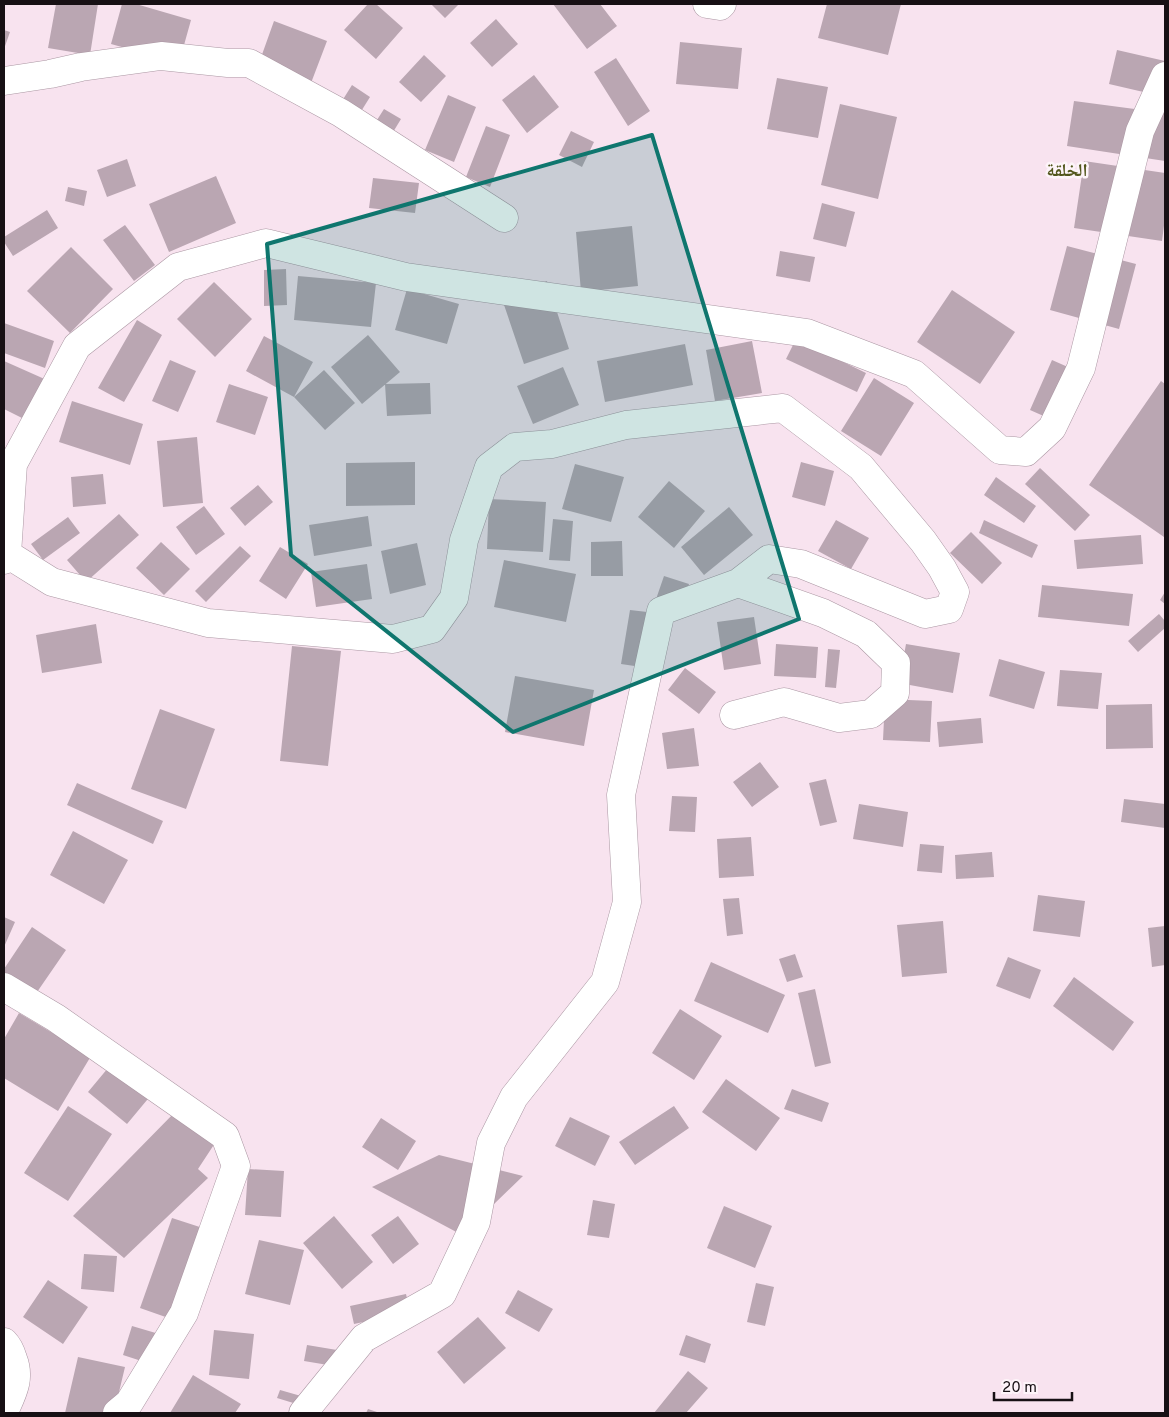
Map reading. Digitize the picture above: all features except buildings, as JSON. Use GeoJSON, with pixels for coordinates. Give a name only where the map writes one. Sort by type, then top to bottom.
{"type":"FeatureCollection","features":[{"type":"Feature","properties":{"kind":"street"},"geometry":{"type":"LineString","coordinates":[[707,4],[720,6],[722,4]]}},
{"type":"Feature","properties":{"kind":"street"},"geometry":{"type":"LineString","coordinates":[[4,81],[81,67],[161,56],[228,63],[249,63],[341,113],[504,218]]}},
{"type":"Feature","properties":{"kind":"street"},"geometry":{"type":"LineString","coordinates":[[303,1413],[364,1338],[442,1294],[476,1222],[491,1143],[514,1097],[605,982],[627,902],[622,795],[661,611],[738,583],[769,559],[801,564],[925,614],[949,609],[955,592],[942,568],[923,541],[861,467],[783,408],[626,425],[552,444],[514,447],[488,467],[464,540],[454,598],[432,629],[393,639],[208,623],[52,582],[5,555],[14,464],[77,346],[178,267],[266,243],[406,277],[807,333],[914,374],[1000,450],[1026,452],[1052,428],[1081,368],[1140,131],[1165,76]]}},
{"type":"Feature","properties":{"kind":"street"},"geometry":{"type":"LineString","coordinates":[[734,715],[784,702],[839,718],[871,714],[896,693],[896,663],[866,634],[823,614],[738,583]]}},
{"type":"Feature","properties":{"kind":"street"},"geometry":{"type":"LineString","coordinates":[[4,987],[56,1018],[225,1136],[236,1166],[184,1312],[129,1402],[117,1413]]}},
{"type":"Feature","properties":{"kind":"street"},"geometry":{"type":"LineString","coordinates":[[4,1342],[17,1368],[16,1384],[4,1412]]}},
{"type":"Feature","properties":{"kind":"highlighted area"},"geometry":{"type":"Polygon","coordinates":[[[652,135],[799,619],[513,732],[291,555],[267,244],[652,135]]]}},
{"type":"Feature","properties":{"kind":"district","name":"الخلقة"},"geometry":{"type":"Point","coordinates":[1067,170]}}]}
